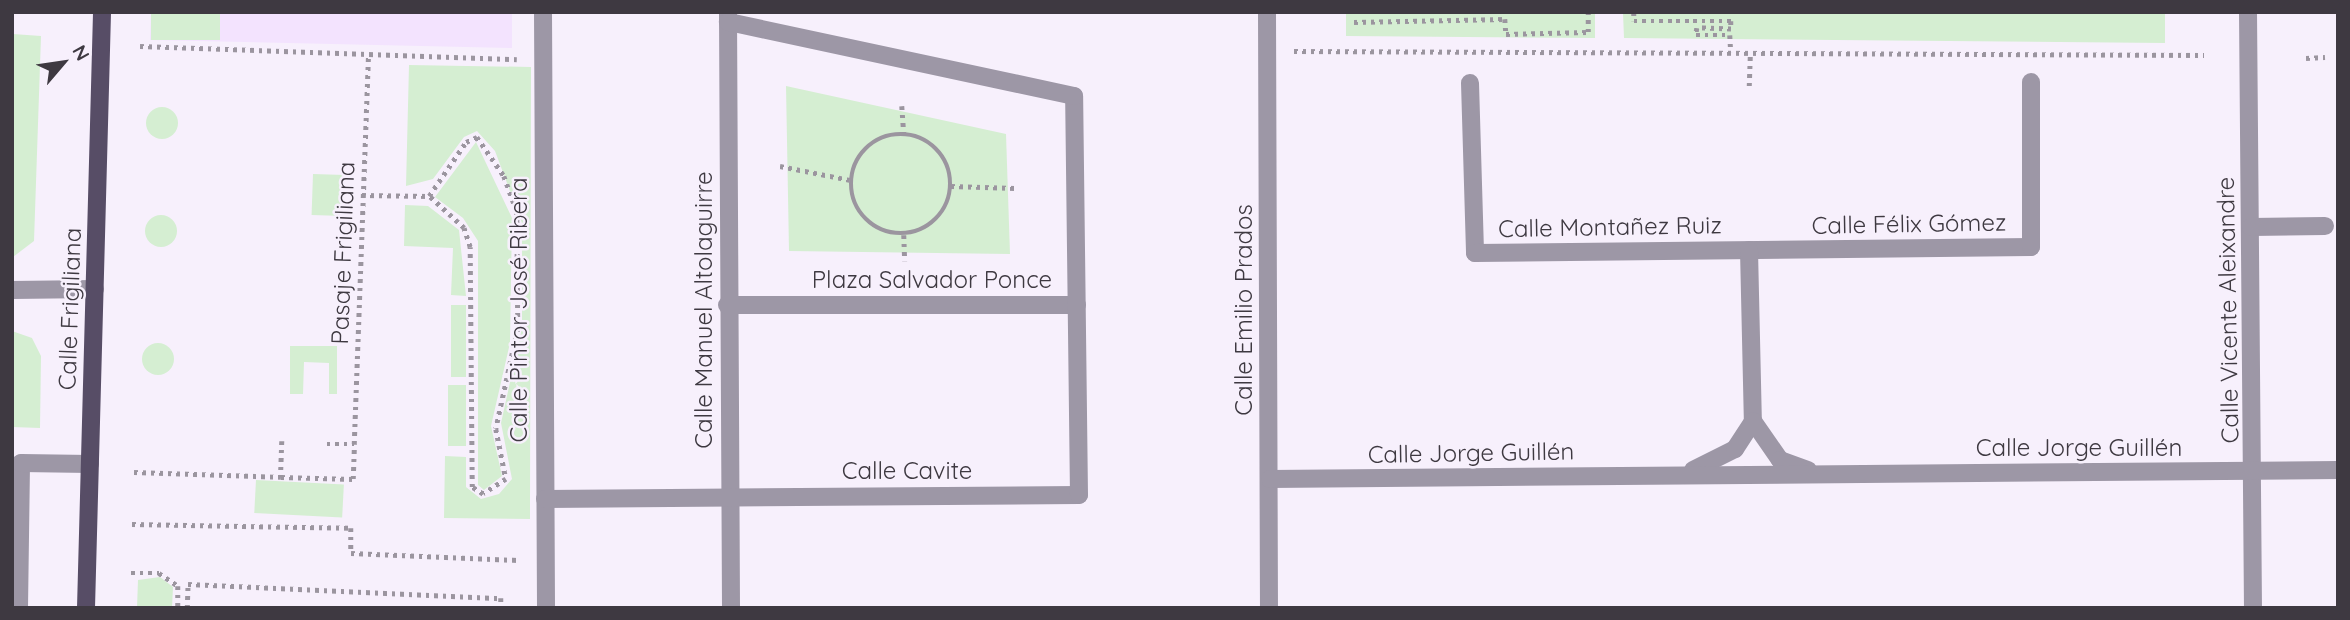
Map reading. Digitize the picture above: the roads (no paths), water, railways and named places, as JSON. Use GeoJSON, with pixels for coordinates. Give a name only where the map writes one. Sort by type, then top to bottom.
{"type":"FeatureCollection","features":[{"type":"Feature","properties":{"kind":"main road","name":"Calle Frigiliana"},"geometry":{"type":"LineString","coordinates":[[86,608],[102,12]]}},
{"type":"Feature","properties":{"kind":"street","name":"Calle Pintor José Ribera"},"geometry":{"type":"LineString","coordinates":[[543,12],[546,608]]}},
{"type":"Feature","properties":{"kind":"street","name":"Calle Emilio Prados"},"geometry":{"type":"LineString","coordinates":[[1267,12],[1269,608]]}},
{"type":"Feature","properties":{"kind":"street","name":"Calle Vicente Aleixandre"},"geometry":{"type":"LineString","coordinates":[[2248,12],[2256,471],[2253,608]]}},
{"type":"Feature","properties":{"kind":"street","name":"Calle Manuel Altolaguirre"},"geometry":{"type":"LineString","coordinates":[[728,17],[727,304],[731,608]]}},
{"type":"Feature","properties":{"kind":"street","name":"Plaza Salvador Ponce"},"geometry":{"type":"LineString","coordinates":[[727,304],[1077,305],[1074,96],[728,17]]}},
{"type":"Feature","properties":{"kind":"street","name":"Calle Félix Gómez"},"geometry":{"type":"LineString","coordinates":[[1749,250],[2031,247],[2031,82]]}},
{"type":"Feature","properties":{"kind":"street","name":"Calle Montañez Ruiz"},"geometry":{"type":"LineString","coordinates":[[1470,83],[1475,253],[1749,250]]}},
{"type":"Feature","properties":{"kind":"street"},"geometry":{"type":"LineString","coordinates":[[2251,227],[2325,226]]}},
{"type":"Feature","properties":{"kind":"street"},"geometry":{"type":"LineString","coordinates":[[1749,250],[1753,421]]}},
{"type":"Feature","properties":{"kind":"street"},"geometry":{"type":"LineString","coordinates":[[12,289],[96,289]]}},
{"type":"Feature","properties":{"kind":"street","name":"Calle Cavite"},"geometry":{"type":"LineString","coordinates":[[545,499],[1079,495],[1077,305]]}},
{"type":"Feature","properties":{"kind":"street","name":"Calle Jorge Guillén"},"geometry":{"type":"LineString","coordinates":[[1673,475],[1716,463],[1735,449],[1753,421],[1780,460],[1821,474]]}},
{"type":"Feature","properties":{"kind":"street"},"geometry":{"type":"LineString","coordinates":[[19,608],[21,463],[90,464]]}},
{"type":"Feature","properties":{"kind":"street","name":"Calle Jorge Guillén"},"geometry":{"type":"LineString","coordinates":[[1270,479],[2338,470]]}}]}
